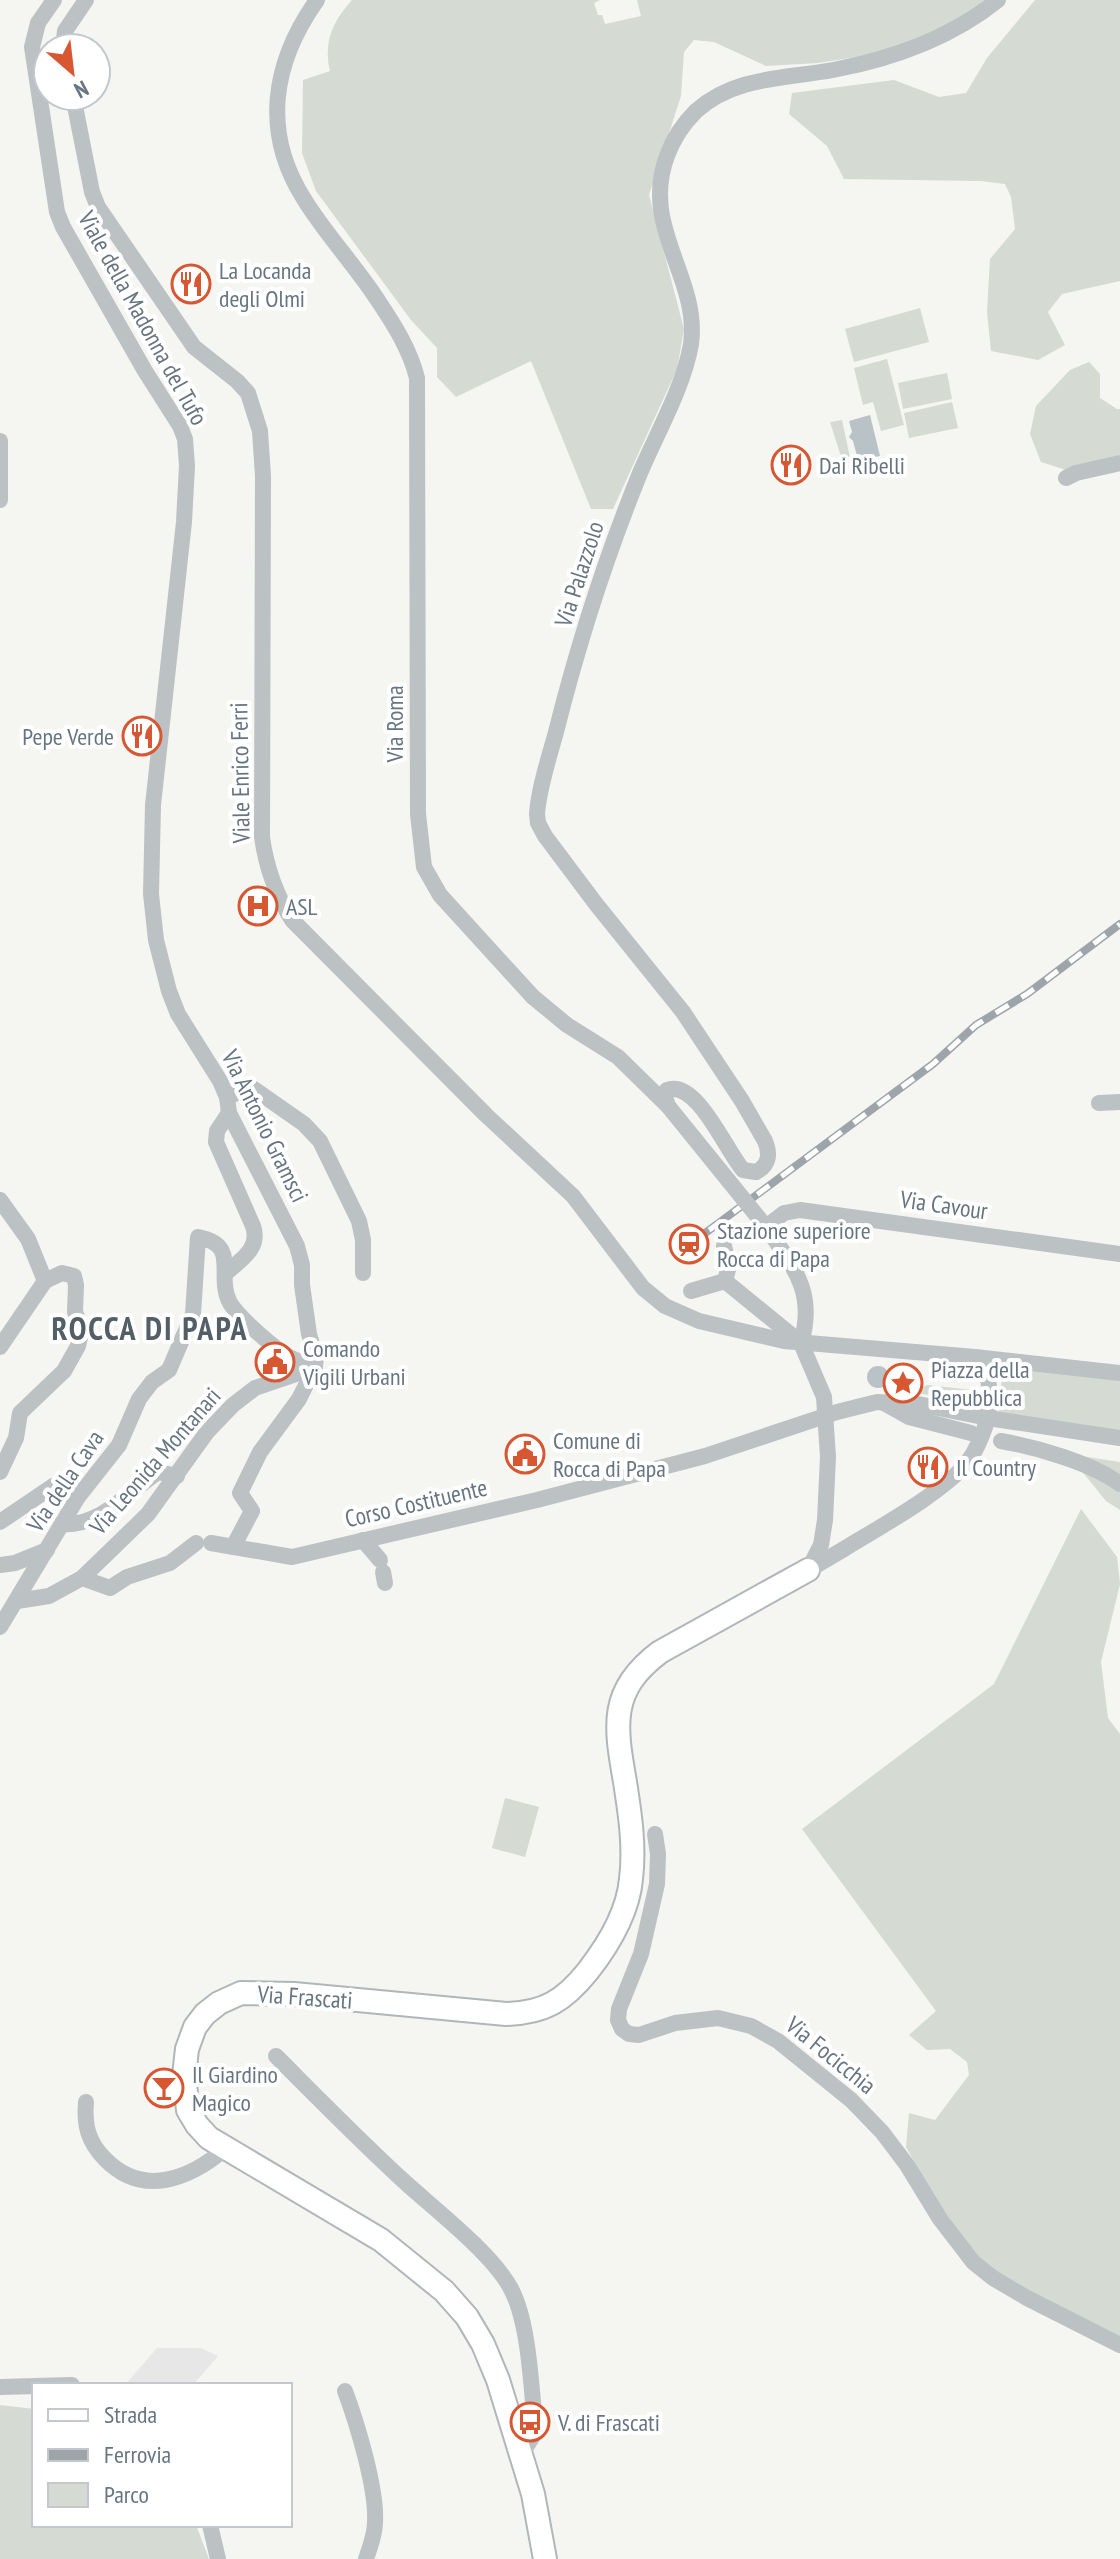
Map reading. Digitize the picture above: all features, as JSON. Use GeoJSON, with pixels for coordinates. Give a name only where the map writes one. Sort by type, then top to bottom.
{"type":"FeatureCollection","features":[{"type":"Feature","properties":{"kind":"main road","name":"Via Frascati"},"geometry":{"type":"LineString","coordinates":[[545,2559],[533,2494],[490,2359],[458,2305],[374,2235],[202,2131],[186,2101],[184,2076],[187,2049],[195,2027],[209,2010],[241,1993],[260,1992],[506,2014],[543,2009],[570,1991],[607,1943],[629,1895],[633,1861],[631,1819],[616,1730],[619,1709],[627,1689],[640,1670],[660,1652],[808,1570]]}},
{"type":"Feature","properties":{"kind":"street","name":"Viale della Madonna del Tufo"},"geometry":{"type":"LineString","coordinates":[[54,0],[38,23],[32,47],[57,212],[145,371],[180,426],[186,447],[184,522],[152,813],[152,906]]}},
{"type":"Feature","properties":{"kind":"street"},"geometry":{"type":"LineString","coordinates":[[65,32],[86,0]]}},
{"type":"Feature","properties":{"kind":"street","name":"Via Roma"},"geometry":{"type":"LineString","coordinates":[[317,0],[296,32],[288,51],[279,82],[276,117],[282,149],[299,192],[396,328],[417,378],[418,814],[424,867],[440,895],[533,997],[562,1021],[625,1062],[668,1106],[766,1227],[804,1288],[807,1304],[801,1343]]}},
{"type":"Feature","properties":{"kind":"street","name":"Via Palazzolo"},"geometry":{"type":"LineString","coordinates":[[668,1106],[665,1097],[667,1090],[674,1087],[684,1090],[702,1109],[743,1170],[756,1172],[767,1162],[769,1152],[765,1141],[700,1036],[570,870],[540,829],[537,814],[561,712],[599,583],[638,478],[677,387],[691,343],[687,298],[661,216],[658,190],[662,169],[684,124],[699,109],[724,93],[754,81],[834,70],[885,58],[949,31],[978,16],[998,0]]}},
{"type":"Feature","properties":{"kind":"street","name":"Viale Enrico Ferri"},"geometry":{"type":"LineString","coordinates":[[76,112],[92,192],[98,207],[194,347],[245,389],[258,421],[263,476],[262,837],[266,860],[287,912],[307,937],[486,1115],[573,1196],[651,1296],[673,1311],[699,1321],[801,1343]]}},
{"type":"Feature","properties":{"kind":"street"},"geometry":{"type":"LineString","coordinates":[[0,441],[0,500]]}},
{"type":"Feature","properties":{"kind":"street"},"geometry":{"type":"LineString","coordinates":[[1066,478],[1120,463]]}},
{"type":"Feature","properties":{"kind":"street","name":"Via Antonio Gramsci"},"geometry":{"type":"LineString","coordinates":[[152,906],[160,961],[173,1003],[220,1081],[228,1105],[297,1246],[309,1334],[316,1357],[315,1367]]}},
{"type":"Feature","properties":{"kind":"street"},"geometry":{"type":"LineString","coordinates":[[82,1578],[110,1588],[127,1577],[170,1563],[204,1543],[233,1547],[252,1511],[240,1493],[260,1452],[299,1399],[315,1367],[286,1355],[239,1314],[227,1295],[225,1274],[251,1250],[256,1239],[216,1142],[217,1131],[228,1105],[244,1090],[254,1089],[304,1124],[320,1141],[359,1221],[363,1240],[363,1273]]}},
{"type":"Feature","properties":{"kind":"street"},"geometry":{"type":"LineString","coordinates":[[1099,1103],[1120,1102]]}},
{"type":"Feature","properties":{"kind":"street"},"geometry":{"type":"LineString","coordinates":[[0,1200],[28,1239],[49,1279]]}},
{"type":"Feature","properties":{"kind":"street","name":"Via Cavour"},"geometry":{"type":"LineString","coordinates":[[766,1227],[784,1213],[800,1210],[1120,1254]]}},
{"type":"Feature","properties":{"kind":"street","name":"Via della Cava"},"geometry":{"type":"LineString","coordinates":[[0,1627],[78,1497],[115,1451],[139,1399],[152,1382],[169,1370],[189,1327],[195,1301],[198,1237],[218,1244],[222,1249],[225,1274]]}},
{"type":"Feature","properties":{"kind":"street"},"geometry":{"type":"LineString","coordinates":[[724,1246],[729,1266],[725,1281]]}},
{"type":"Feature","properties":{"kind":"street"},"geometry":{"type":"LineString","coordinates":[[0,1347],[49,1279],[62,1273],[74,1276],[75,1312],[82,1334],[78,1346],[64,1371],[20,1413],[16,1438],[0,1472]]}},
{"type":"Feature","properties":{"kind":"street"},"geometry":{"type":"LineString","coordinates":[[725,1281],[801,1343],[824,1397],[828,1479],[824,1529],[817,1554],[808,1570]]}},
{"type":"Feature","properties":{"kind":"street"},"geometry":{"type":"LineString","coordinates":[[691,1291],[725,1281]]}},
{"type":"Feature","properties":{"kind":"street"},"geometry":{"type":"LineString","coordinates":[[801,1343],[1120,1373]]}},
{"type":"Feature","properties":{"kind":"street"},"geometry":{"type":"LineString","coordinates":[[808,1570],[927,1495],[962,1468],[974,1452],[988,1418],[989,1384],[985,1368],[975,1357]]}},
{"type":"Feature","properties":{"kind":"street","name":"Via Leonida Montanari"},"geometry":{"type":"LineString","coordinates":[[17,1601],[49,1596],[82,1578],[142,1521],[207,1432],[240,1399],[255,1388],[315,1367]]}},
{"type":"Feature","properties":{"kind":"street"},"geometry":{"type":"LineString","coordinates":[[827,1415],[882,1402],[918,1404],[1120,1438]]}},
{"type":"Feature","properties":{"kind":"street"},"geometry":{"type":"LineString","coordinates":[[882,1402],[909,1417],[971,1433]]}},
{"type":"Feature","properties":{"kind":"street","name":"Corso Costituente"},"geometry":{"type":"LineString","coordinates":[[233,1547],[292,1557],[537,1500],[705,1456],[827,1415]]}},
{"type":"Feature","properties":{"kind":"street"},"geometry":{"type":"LineString","coordinates":[[1001,1441],[1025,1445],[1106,1474],[1120,1484]]}},
{"type":"Feature","properties":{"kind":"street"},"geometry":{"type":"LineString","coordinates":[[62,1524],[77,1524],[94,1517],[130,1495],[158,1472],[177,1476]]}},
{"type":"Feature","properties":{"kind":"street"},"geometry":{"type":"LineString","coordinates":[[0,1522],[53,1486],[61,1486],[78,1497]]}},
{"type":"Feature","properties":{"kind":"street"},"geometry":{"type":"LineString","coordinates":[[363,1540],[383,1572]]}},
{"type":"Feature","properties":{"kind":"street"},"geometry":{"type":"LineString","coordinates":[[0,1565],[15,1563],[47,1550]]}},
{"type":"Feature","properties":{"kind":"street","name":"Via Focicchia"},"geometry":{"type":"LineString","coordinates":[[655,1834],[657,1884],[641,1954],[619,2009],[618,2020],[622,2029],[639,2035],[675,2023],[718,2018],[751,2026],[778,2041],[851,2100],[882,2132],[960,2247],[980,2268],[1035,2303],[1120,2345]]}},
{"type":"Feature","properties":{"kind":"street"},"geometry":{"type":"LineString","coordinates":[[276,2056],[352,2133],[459,2231],[499,2271],[510,2287],[522,2325],[535,2424],[533,2436],[521,2455]]}},
{"type":"Feature","properties":{"kind":"street"},"geometry":{"type":"LineString","coordinates":[[86,2102],[87,2129],[95,2147],[116,2169],[132,2177],[150,2181],[172,2178],[202,2166],[226,2148]]}},
{"type":"Feature","properties":{"kind":"street"},"geometry":{"type":"LineString","coordinates":[[0,2387],[32,2386]]}},
{"type":"Feature","properties":{"kind":"street"},"geometry":{"type":"LineString","coordinates":[[345,2391],[358,2429],[375,2512],[374,2530],[366,2559]]}},
{"type":"Feature","properties":{"kind":"street"},"geometry":{"type":"LineString","coordinates":[[210,2527],[218,2559]]}},
{"type":"Feature","properties":{"kind":"shaded area"},"geometry":{"type":"Polygon","coordinates":[[[870,415],[880,456],[858,460],[849,437],[852,432],[849,421],[870,415]]]}},
{"type":"Feature","properties":{"kind":"shaded area"},"geometry":{"type":"Polygon","coordinates":[[[878,1366],[886,1369],[889,1377],[886,1385],[878,1388],[870,1385],[867,1377],[870,1369],[878,1366]]]}},
{"type":"Feature","properties":{"kind":"shaded area"},"geometry":{"type":"Polygon","coordinates":[[[157,2348],[201,2348],[218,2356],[195,2383],[127,2383],[157,2348]]]}},
{"type":"Feature","properties":{"kind":"green space"},"geometry":{"type":"Polygon","coordinates":[[[352,0],[600,0],[594,3],[605,24],[641,16],[637,0],[989,0],[949,25],[876,54],[818,63],[766,66],[714,42],[694,40],[684,52],[681,96],[649,195],[684,329],[677,369],[613,509],[591,509],[531,361],[456,397],[437,377],[437,348],[411,320],[316,191],[302,153],[303,80],[330,71],[328,51],[331,32],[352,0]]]}},
{"type":"Feature","properties":{"kind":"green space"},"geometry":{"type":"Polygon","coordinates":[[[1035,0],[1120,0],[1120,281],[1062,294],[1048,312],[1065,345],[1038,360],[991,351],[987,312],[990,259],[1015,229],[1011,197],[1005,184],[844,179],[827,146],[789,114],[792,93],[894,80],[939,97],[966,93],[987,58],[1035,0]]]}},
{"type":"Feature","properties":{"kind":"green space"},"geometry":{"type":"Polygon","coordinates":[[[920,308],[929,342],[854,362],[845,329],[920,308]]]}},
{"type":"Feature","properties":{"kind":"green space"},"geometry":{"type":"Polygon","coordinates":[[[887,359],[904,425],[881,431],[873,402],[863,405],[854,368],[887,359]]]}},
{"type":"Feature","properties":{"kind":"green space"},"geometry":{"type":"Polygon","coordinates":[[[1089,362],[1100,374],[1100,398],[1120,409],[1120,458],[1069,471],[1041,462],[1030,434],[1036,406],[1070,370],[1089,362]]]}},
{"type":"Feature","properties":{"kind":"green space"},"geometry":{"type":"Polygon","coordinates":[[[947,373],[952,399],[903,409],[898,383],[947,373]]]}},
{"type":"Feature","properties":{"kind":"green space"},"geometry":{"type":"Polygon","coordinates":[[[952,402],[958,428],[909,438],[904,413],[952,402]]]}},
{"type":"Feature","properties":{"kind":"green space"},"geometry":{"type":"Polygon","coordinates":[[[842,420],[852,467],[845,469],[830,422],[842,420]]]}},
{"type":"Feature","properties":{"kind":"green space"},"geometry":{"type":"Polygon","coordinates":[[[1003,1362],[1120,1381],[1120,1431],[999,1412],[1002,1377],[998,1369],[1003,1362]]]}},
{"type":"Feature","properties":{"kind":"green space"},"geometry":{"type":"Polygon","coordinates":[[[928,1385],[980,1391],[969,1400],[907,1392],[928,1385]]]}},
{"type":"Feature","properties":{"kind":"green space"},"geometry":{"type":"Polygon","coordinates":[[[1068,1454],[1120,1462],[1120,1510],[1106,1501],[1068,1454]]]}},
{"type":"Feature","properties":{"kind":"green space"},"geometry":{"type":"Polygon","coordinates":[[[1081,1509],[1117,1557],[1120,1584],[1101,1662],[1108,1718],[1120,1734],[1120,2339],[1013,2286],[971,2254],[955,2234],[906,2147],[909,2113],[935,2120],[969,2075],[967,2062],[950,2049],[927,2050],[909,2035],[936,2011],[802,1829],[994,1684],[1081,1509]]]}},
{"type":"Feature","properties":{"kind":"green space"},"geometry":{"type":"Polygon","coordinates":[[[505,1798],[539,1807],[525,1857],[492,1848],[505,1798]]]}},
{"type":"Feature","properties":{"kind":"green space"},"geometry":{"type":"Polygon","coordinates":[[[0,2405],[32,2409],[32,2527],[197,2527],[209,2559],[0,2559],[0,2405]]]}},
{"type":"Feature","properties":{"kind":"railway"},"geometry":{"type":"LineString","coordinates":[[685,1248],[933,1064],[976,1025],[1027,994],[1120,924]]}},
{"type":"Feature","properties":{"kind":"place","name":"La Locanda degli Olmi"},"geometry":{"type":"Point","coordinates":[191,284]}},
{"type":"Feature","properties":{"kind":"place","name":"Dai Ribelli"},"geometry":{"type":"Point","coordinates":[791,465]}},
{"type":"Feature","properties":{"kind":"place","name":"Pepe Verde"},"geometry":{"type":"Point","coordinates":[142,736]}},
{"type":"Feature","properties":{"kind":"place","name":"ASL"},"geometry":{"type":"Point","coordinates":[258,906]}},
{"type":"Feature","properties":{"kind":"place","name":"Stazione superiore Rocca di Papa"},"geometry":{"type":"Point","coordinates":[689,1244]}},
{"type":"Feature","properties":{"kind":"place","name":"Comando Vigili Urbani"},"geometry":{"type":"Point","coordinates":[275,1362]}},
{"type":"Feature","properties":{"kind":"place","name":"Piazza della Repubblica"},"geometry":{"type":"Point","coordinates":[903,1383]}},
{"type":"Feature","properties":{"kind":"place","name":"Comune di Rocca di Papa"},"geometry":{"type":"Point","coordinates":[525,1454]}},
{"type":"Feature","properties":{"kind":"place","name":"Il Country"},"geometry":{"type":"Point","coordinates":[928,1467]}},
{"type":"Feature","properties":{"kind":"place","name":"Il Giardino Magico"},"geometry":{"type":"Point","coordinates":[164,2088]}},
{"type":"Feature","properties":{"kind":"place","name":"V. di Frascati"},"geometry":{"type":"Point","coordinates":[530,2422]}},
{"type":"Feature","properties":{"kind":"district","name":"ROCCA DI PAPA"},"geometry":{"type":"Point","coordinates":[150,1328]}}]}
